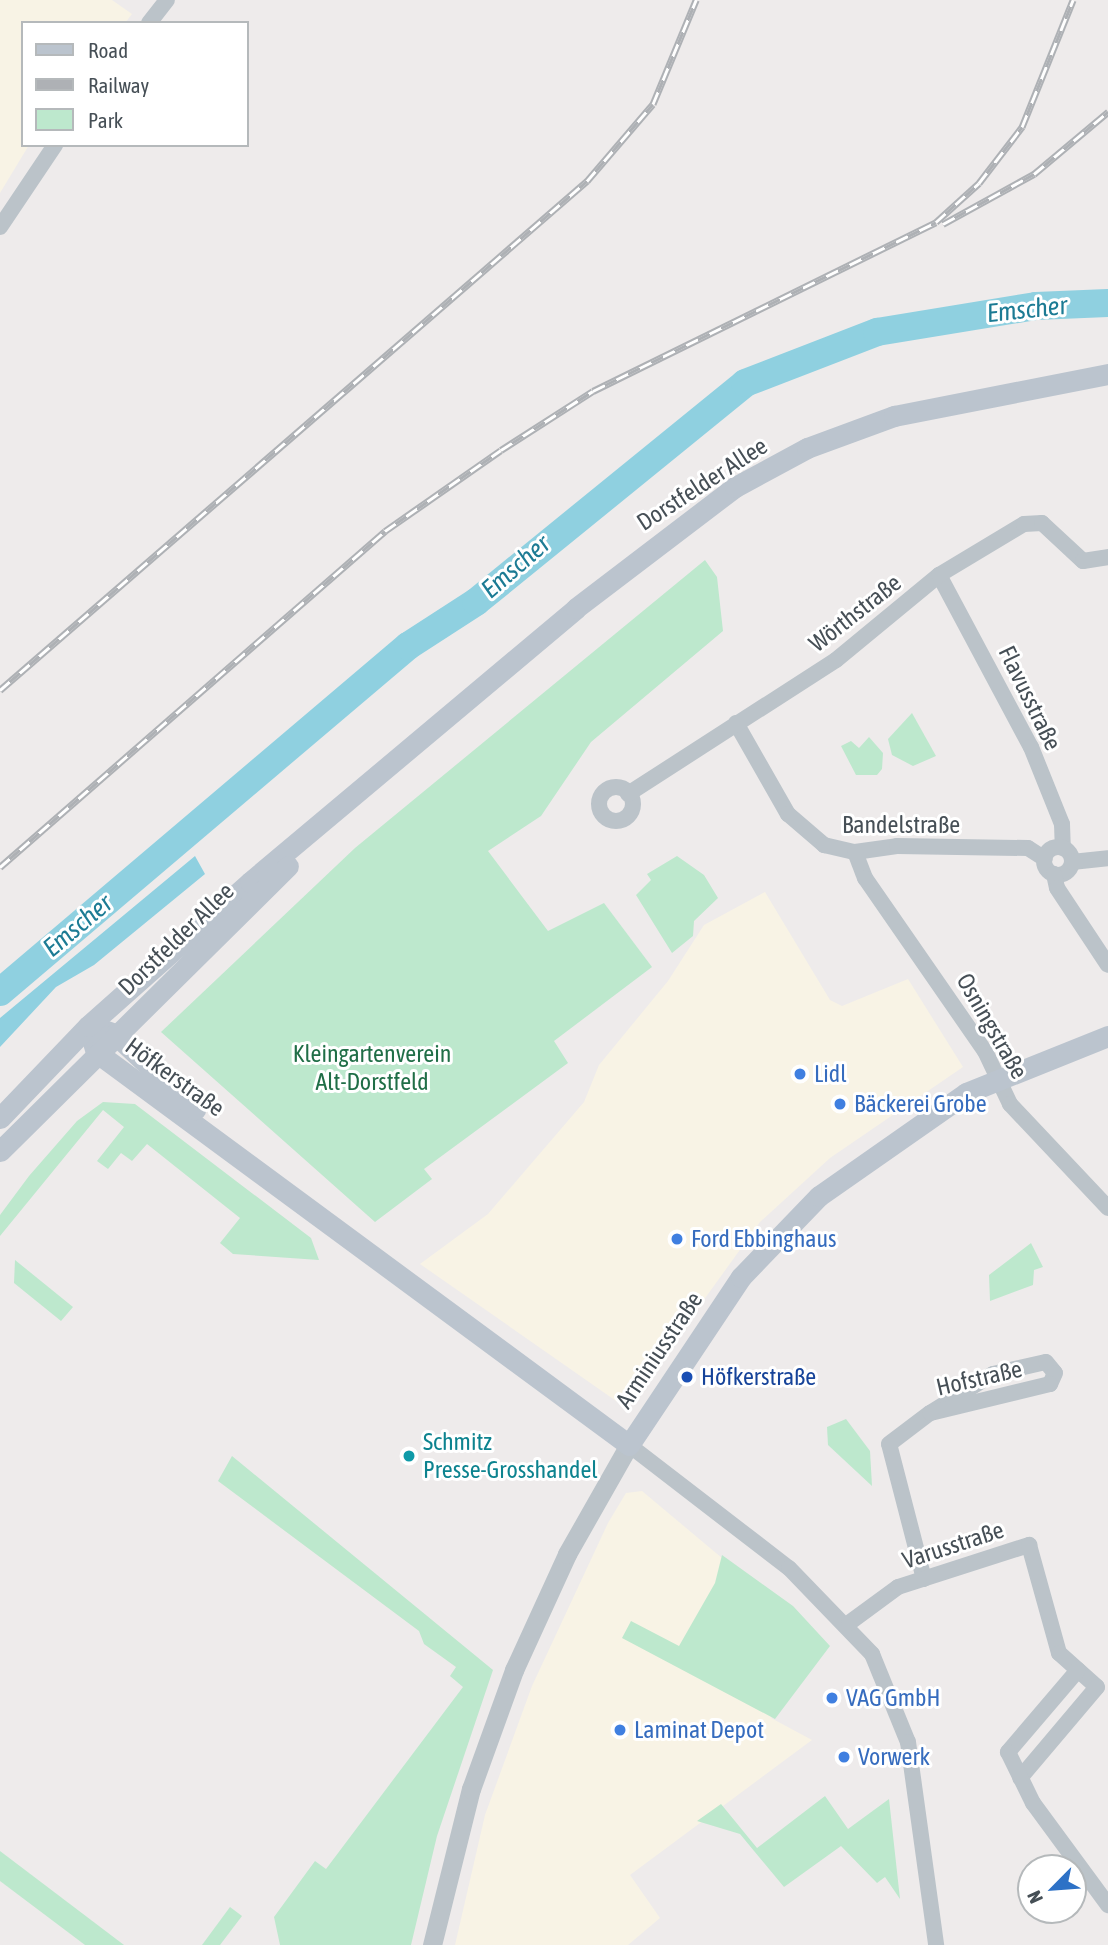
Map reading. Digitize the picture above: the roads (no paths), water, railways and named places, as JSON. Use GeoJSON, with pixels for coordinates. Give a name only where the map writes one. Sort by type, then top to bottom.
{"type":"FeatureCollection","features":[{"type":"Feature","properties":{"kind":"main road","name":"Dorstfelder Allee"},"geometry":{"type":"LineString","coordinates":[[0,1118],[88,1026],[387,764],[672,531],[807,448],[919,410],[1108,374]]}},
{"type":"Feature","properties":{"kind":"main road","name":"Dorstfelder Allee"},"geometry":{"type":"LineString","coordinates":[[0,1151],[96,1052],[387,764]]}},
{"type":"Feature","properties":{"kind":"main road","name":"Höfkerstraße"},"geometry":{"type":"LineString","coordinates":[[88,1026],[115,1034],[226,1144]]}},
{"type":"Feature","properties":{"kind":"main road","name":"Höfkerstraße"},"geometry":{"type":"LineString","coordinates":[[88,1026],[96,1052],[226,1144],[629,1445]]}},
{"type":"Feature","properties":{"kind":"main road","name":"Arminiusstraße"},"geometry":{"type":"LineString","coordinates":[[629,1445],[713,1314],[797,1217],[889,1143],[998,1076],[1108,1036]]}},
{"type":"Feature","properties":{"kind":"street"},"geometry":{"type":"LineString","coordinates":[[151,21],[167,0]]}},
{"type":"Feature","properties":{"kind":"street"},"geometry":{"type":"LineString","coordinates":[[0,227],[54,147]]}},
{"type":"Feature","properties":{"kind":"street","name":"Wörthstraße"},"geometry":{"type":"LineString","coordinates":[[628,794],[836,660],[939,575],[1031,520],[1048,527],[1080,560],[1108,557]]}},
{"type":"Feature","properties":{"kind":"street","name":"Flavusstraße"},"geometry":{"type":"LineString","coordinates":[[939,575],[1031,747],[1062,824],[1063,848]]}},
{"type":"Feature","properties":{"kind":"street","name":"Bandelstraße"},"geometry":{"type":"LineString","coordinates":[[736,723],[788,814],[824,845],[855,852],[897,846],[1028,848],[1045,859]]}},
{"type":"Feature","properties":{"kind":"street"},"geometry":{"type":"LineString","coordinates":[[1072,862],[1063,848],[1050,850],[1045,859],[1055,874],[1057,888],[1108,965]]}},
{"type":"Feature","properties":{"kind":"street","name":"Osningstraße"},"geometry":{"type":"LineString","coordinates":[[855,852],[865,878],[1036,1137],[1108,1208]]}},
{"type":"Feature","properties":{"kind":"street"},"geometry":{"type":"LineString","coordinates":[[1072,862],[1108,858]]}},
{"type":"Feature","properties":{"kind":"street"},"geometry":{"type":"LineString","coordinates":[[1055,874],[1067,872],[1072,862]]}},
{"type":"Feature","properties":{"kind":"street","name":"Hofstraße"},"geometry":{"type":"LineString","coordinates":[[924,1579],[889,1444],[930,1413],[993,1374],[1046,1362],[1055,1373],[1051,1384],[930,1413]]}},
{"type":"Feature","properties":{"kind":"street","name":"Höfkerstraße"},"geometry":{"type":"LineString","coordinates":[[629,1445],[789,1567],[849,1623],[872,1654],[903,1723],[936,1945]]}},
{"type":"Feature","properties":{"kind":"street","name":"Arminiusstraße"},"geometry":{"type":"LineString","coordinates":[[432,1945],[471,1789],[514,1670],[567,1554],[629,1445]]}},
{"type":"Feature","properties":{"kind":"street","name":"Varusstraße"},"geometry":{"type":"LineString","coordinates":[[849,1623],[878,1598],[924,1579],[1029,1545],[1059,1653],[1097,1687],[1020,1778]]}},
{"type":"Feature","properties":{"kind":"street"},"geometry":{"type":"LineString","coordinates":[[1078,1670],[1008,1752],[1020,1778],[1108,1905]]}},
{"type":"Feature","properties":{"kind":"water"},"geometry":{"type":"Polygon","coordinates":[[[195,856],[205,874],[94,965],[56,987],[0,1047],[0,1018],[195,856]]]}},
{"type":"Feature","properties":{"kind":"waterway","name":"Emscher"},"geometry":{"type":"LineString","coordinates":[[0,992],[408,646],[476,602],[745,383],[877,332],[1036,306],[1108,303]]}},
{"type":"Feature","properties":{"kind":"railway"},"geometry":{"type":"LineString","coordinates":[[0,690],[587,181],[653,104],[696,0]]}},
{"type":"Feature","properties":{"kind":"railway"},"geometry":{"type":"LineString","coordinates":[[0,867],[385,531],[501,450],[593,391],[936,222],[979,183],[1022,127],[1073,0]]}},
{"type":"Feature","properties":{"kind":"railway"},"geometry":{"type":"LineString","coordinates":[[943,224],[1034,174],[1108,112]]}},
{"type":"Feature","properties":{"kind":"place","name":"Lidl"},"geometry":{"type":"Point","coordinates":[800,1074]}},
{"type":"Feature","properties":{"kind":"place","name":"Bäckerei Grobe"},"geometry":{"type":"Point","coordinates":[840,1104]}},
{"type":"Feature","properties":{"kind":"place","name":"Ford Ebbinghaus"},"geometry":{"type":"Point","coordinates":[677,1239]}},
{"type":"Feature","properties":{"kind":"place","name":"Höfkerstraße"},"geometry":{"type":"Point","coordinates":[687,1377]}},
{"type":"Feature","properties":{"kind":"place","name":"Schmitz Presse-Grosshandel"},"geometry":{"type":"Point","coordinates":[409,1456]}},
{"type":"Feature","properties":{"kind":"place","name":"VAG GmbH"},"geometry":{"type":"Point","coordinates":[832,1698]}},
{"type":"Feature","properties":{"kind":"place","name":"Laminat Depot"},"geometry":{"type":"Point","coordinates":[620,1730]}},
{"type":"Feature","properties":{"kind":"place","name":"Vorwerk"},"geometry":{"type":"Point","coordinates":[844,1757]}},
{"type":"Feature","properties":{"kind":"park label","name":"Kleingartenverein Alt-Dorstfeld"},"geometry":{"type":"Point","coordinates":[372,1068]}}]}
